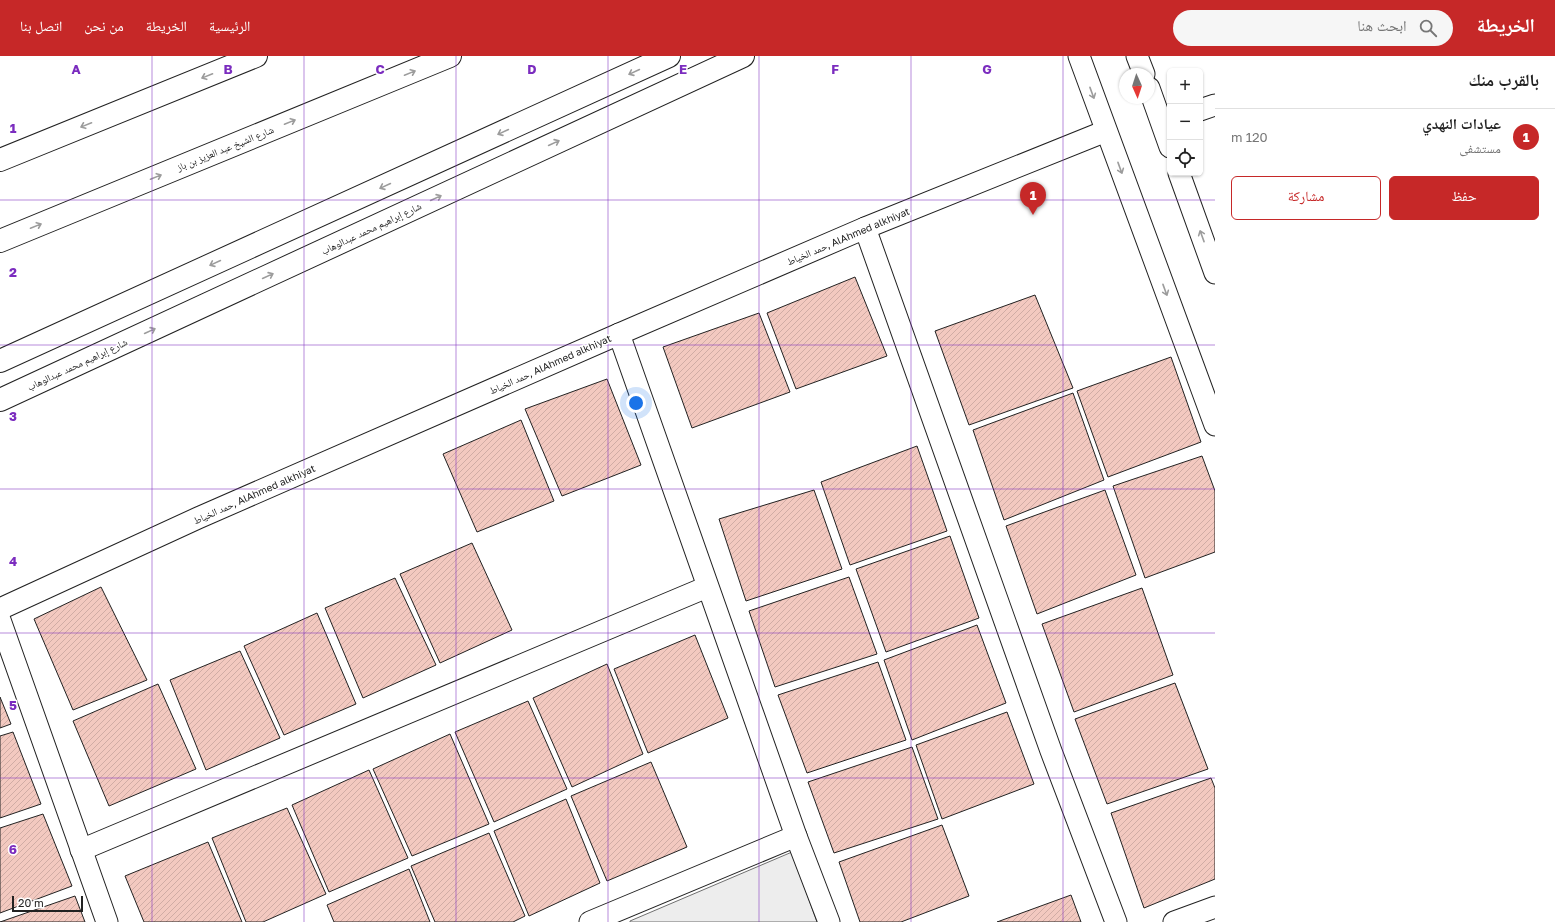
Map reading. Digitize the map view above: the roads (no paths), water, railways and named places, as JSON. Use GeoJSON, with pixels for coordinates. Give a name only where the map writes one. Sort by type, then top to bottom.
{"type":"FeatureCollection","features":[{"type":"Feature","properties":{"kind":"street"},"geometry":{"type":"LineString","coordinates":[[0,160],[256,56]]}},
{"type":"Feature","properties":{"kind":"street","name":"شارع الشيخ عبد العزيز بن باز"},"geometry":{"type":"LineString","coordinates":[[0,241],[450,56]]}},
{"type":"Feature","properties":{"kind":"street"},"geometry":{"type":"LineString","coordinates":[[0,361],[669,56]]}},
{"type":"Feature","properties":{"kind":"street","name":"شارع إبراهيم محمد عبدالوهاب"},"geometry":{"type":"LineString","coordinates":[[0,400],[743,56]]}},
{"type":"Feature","properties":{"kind":"street"},"geometry":{"type":"LineString","coordinates":[[1079,56],[1106,131],[1211,403],[1215,425]]}},
{"type":"Feature","properties":{"kind":"street"},"geometry":{"type":"LineString","coordinates":[[1137,56],[1142,68]]}},
{"type":"Feature","properties":{"kind":"street"},"geometry":{"type":"LineString","coordinates":[[1155,100],[1166,122],[1169,140]]}},
{"type":"Feature","properties":{"kind":"street"},"geometry":{"type":"LineString","coordinates":[[1203,109],[1215,105]]}},
{"type":"Feature","properties":{"kind":"street","name":"حمد الخياط, AlAhmed alkhiyat"},"geometry":{"type":"LineString","coordinates":[[0,609],[198,518],[619,334],[865,228],[1106,131]]}},
{"type":"Feature","properties":{"kind":"street"},"geometry":{"type":"LineString","coordinates":[[1180,176],[1215,273]]}},
{"type":"Feature","properties":{"kind":"street"},"geometry":{"type":"LineString","coordinates":[[865,228],[1051,751],[1116,922]]}},
{"type":"Feature","properties":{"kind":"street"},"geometry":{"type":"LineString","coordinates":[[619,334],[707,587],[796,836],[829,922]]}},
{"type":"Feature","properties":{"kind":"street"},"geometry":{"type":"LineString","coordinates":[[81,850],[707,587]]}},
{"type":"Feature","properties":{"kind":"street"},"geometry":{"type":"LineString","coordinates":[[0,620],[107,922]]}},
{"type":"Feature","properties":{"kind":"street"},"geometry":{"type":"LineString","coordinates":[[590,922],[796,836]]}},
{"type":"Feature","properties":{"kind":"street"},"geometry":{"type":"LineString","coordinates":[[1174,922],[1215,907]]}},
{"type":"Feature","properties":{"kind":"place","name":"عيادات النهدي"},"geometry":{"type":"Point","coordinates":[1033,215]}}]}
